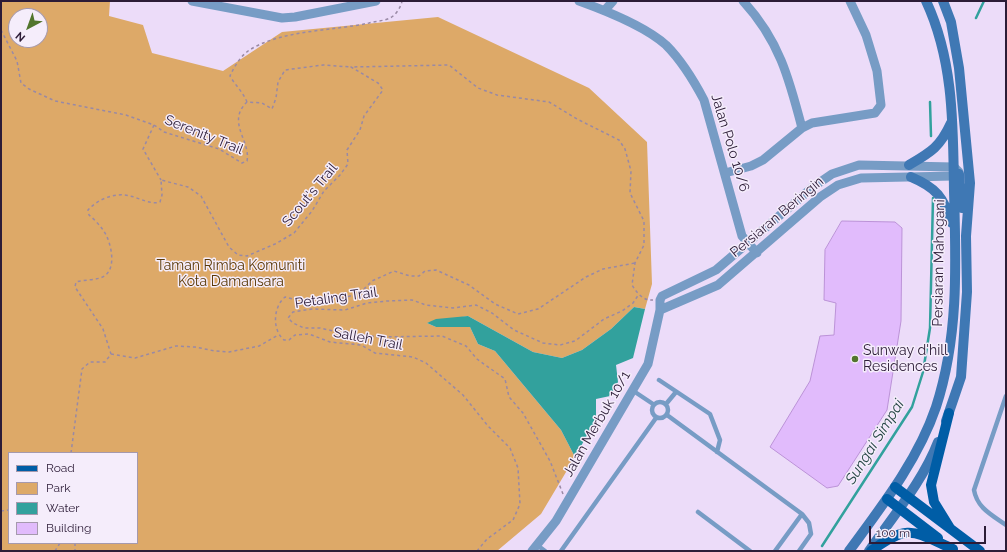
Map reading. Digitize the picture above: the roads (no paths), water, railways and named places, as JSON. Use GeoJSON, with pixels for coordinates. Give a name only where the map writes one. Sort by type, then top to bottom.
{"type":"FeatureCollection","features":[{"type":"Feature","properties":{"kind":"main road","name":"Persiaran Mahogani"},"geometry":{"type":"LineString","coordinates":[[848,551],[887,499],[919,446],[935,408],[945,374],[952,339],[956,172],[952,99],[946,60],[935,20],[926,1]]}},
{"type":"Feature","properties":{"kind":"main road","name":"Persiaran Mahogani"},"geometry":{"type":"LineString","coordinates":[[870,551],[908,496],[933,456],[961,376],[967,292],[966,236],[970,183],[959,68],[951,22],[943,1]]}},
{"type":"Feature","properties":{"kind":"main road"},"geometry":{"type":"LineString","coordinates":[[963,109],[956,172],[962,220],[966,236]]}},
{"type":"Feature","properties":{"kind":"main road"},"geometry":{"type":"LineString","coordinates":[[909,165],[929,155],[938,146],[945,138],[953,119]]}},
{"type":"Feature","properties":{"kind":"main road"},"geometry":{"type":"LineString","coordinates":[[911,176],[928,184],[939,194],[944,202],[955,233]]}},
{"type":"Feature","properties":{"kind":"main road"},"geometry":{"type":"LineString","coordinates":[[949,413],[931,485],[934,502],[950,528]]}},
{"type":"Feature","properties":{"kind":"main road"},"geometry":{"type":"LineString","coordinates":[[895,487],[980,551]]}},
{"type":"Feature","properties":{"kind":"main road"},"geometry":{"type":"LineString","coordinates":[[887,499],[955,550]]}},
{"type":"Feature","properties":{"kind":"main road"},"geometry":{"type":"LineString","coordinates":[[870,551],[889,537],[904,532],[917,533],[955,550]]}},
{"type":"Feature","properties":{"kind":"street"},"geometry":{"type":"LineString","coordinates":[[192,1],[282,18],[295,17],[376,1]]}},
{"type":"Feature","properties":{"kind":"street","name":"Jalan Polo 10/6"},"geometry":{"type":"LineString","coordinates":[[579,1],[604,10],[656,37],[679,61],[696,84],[704,100],[744,240]]}},
{"type":"Feature","properties":{"kind":"street"},"geometry":{"type":"LineString","coordinates":[[604,10],[613,1]]}},
{"type":"Feature","properties":{"kind":"street"},"geometry":{"type":"LineString","coordinates":[[743,1],[756,15],[777,47],[791,84],[802,128]]}},
{"type":"Feature","properties":{"kind":"street"},"geometry":{"type":"LineString","coordinates":[[725,173],[751,166],[764,160],[802,128],[812,123],[875,113],[881,105],[877,71],[866,35],[850,1]]}},
{"type":"Feature","properties":{"kind":"street","name":"Persiaran Beringin"},"geometry":{"type":"LineString","coordinates":[[660,300],[662,296],[716,270],[744,240],[832,174],[859,166],[909,165],[956,172]]}},
{"type":"Feature","properties":{"kind":"street","name":"Persiaran Beringin"},"geometry":{"type":"LineString","coordinates":[[660,310],[718,285],[757,253],[820,197],[838,185],[861,178],[956,172]]}},
{"type":"Feature","properties":{"kind":"street"},"geometry":{"type":"LineString","coordinates":[[744,240],[757,253]]}},
{"type":"Feature","properties":{"kind":"street","name":"Jalan Merbuk 10/1"},"geometry":{"type":"LineString","coordinates":[[535,548],[556,521],[648,364],[660,310],[660,300]]}},
{"type":"Feature","properties":{"kind":"lane"},"geometry":{"type":"LineString","coordinates":[[659,380],[710,414],[720,440],[717,452]]}},
{"type":"Feature","properties":{"kind":"lane"},"geometry":{"type":"LineString","coordinates":[[632,390],[653,404]]}},
{"type":"Feature","properties":{"kind":"lane"},"geometry":{"type":"LineString","coordinates":[[666,404],[676,392]]}},
{"type":"Feature","properties":{"kind":"lane"},"geometry":{"type":"LineString","coordinates":[[1006,396],[974,490],[976,499],[980,506],[1006,525]]}},
{"type":"Feature","properties":{"kind":"lane"},"geometry":{"type":"LineString","coordinates":[[653,404],[661,401],[666,404],[668,410],[667,415]]}},
{"type":"Feature","properties":{"kind":"lane"},"geometry":{"type":"LineString","coordinates":[[653,404],[652,412],[656,418]]}},
{"type":"Feature","properties":{"kind":"lane"},"geometry":{"type":"LineString","coordinates":[[656,418],[662,418],[667,415]]}},
{"type":"Feature","properties":{"kind":"lane"},"geometry":{"type":"LineString","coordinates":[[667,415],[802,514],[809,523],[811,534],[799,551]]}},
{"type":"Feature","properties":{"kind":"lane"},"geometry":{"type":"LineString","coordinates":[[561,551],[656,418]]}},
{"type":"Feature","properties":{"kind":"lane"},"geometry":{"type":"LineString","coordinates":[[698,512],[750,551]]}},
{"type":"Feature","properties":{"kind":"lane"},"geometry":{"type":"LineString","coordinates":[[775,551],[802,514]]}},
{"type":"Feature","properties":{"kind":"lane"},"geometry":{"type":"LineString","coordinates":[[535,548],[545,551]]}},
{"type":"Feature","properties":{"kind":"water"},"geometry":{"type":"Polygon","coordinates":[[[634,307],[645,309],[633,358],[616,365],[618,382],[610,396],[596,399],[596,419],[575,457],[561,430],[495,351],[478,344],[470,327],[436,327],[427,323],[436,319],[468,316],[533,352],[562,358],[582,350],[611,329],[634,307]]]}},
{"type":"Feature","properties":{"kind":"waterway","name":"Sungai Simpai"},"geometry":{"type":"LineString","coordinates":[[976,18],[984,1]]}},
{"type":"Feature","properties":{"kind":"waterway","name":"Sungai Simpai"},"geometry":{"type":"LineString","coordinates":[[930,102],[931,136]]}},
{"type":"Feature","properties":{"kind":"waterway","name":"Sungai Simpai"},"geometry":{"type":"LineString","coordinates":[[822,546],[912,407],[923,372],[930,328],[933,198]]}},
{"type":"Feature","properties":{"kind":"place","name":"Sunway d'hill Residences"},"geometry":{"type":"Point","coordinates":[855,359]}},
{"type":"Feature","properties":{"kind":"park label","name":"Taman Rimba Komuniti Kota Damansara"},"geometry":{"type":"Point","coordinates":[231,274]}}]}
